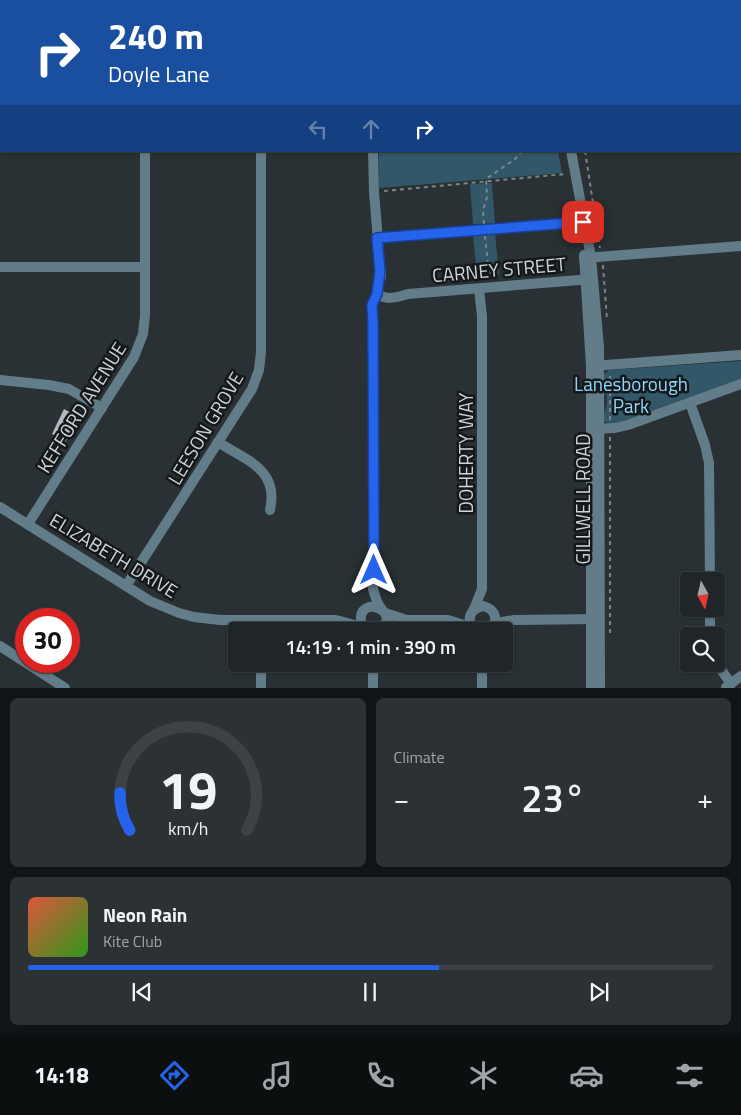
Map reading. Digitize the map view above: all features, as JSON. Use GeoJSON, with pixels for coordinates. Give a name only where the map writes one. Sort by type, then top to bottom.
{"type":"FeatureCollection","features":[{"type":"Feature","properties":{"kind":"street","name":"KEFFORD AVENUE"},"geometry":{"type":"LineString","coordinates":[[28,524],[134,357],[140,343],[144,324],[145,152]]}},
{"type":"Feature","properties":{"kind":"street","name":"LEESON GROVE"},"geometry":{"type":"LineString","coordinates":[[126,586],[256,380],[260,361],[261,152]]}},
{"type":"Feature","properties":{"kind":"street"},"geometry":{"type":"LineString","coordinates":[[373,152],[374,192],[382,295],[373,323],[374,589],[385,622]]}},
{"type":"Feature","properties":{"kind":"street","name":"GILLWELL ROAD"},"geometry":{"type":"LineString","coordinates":[[571,152],[576,172],[590,279],[595,366],[596,619],[600,688]]}},
{"type":"Feature","properties":{"kind":"street"},"geometry":{"type":"LineString","coordinates":[[587,257],[741,246]]}},
{"type":"Feature","properties":{"kind":"street"},"geometry":{"type":"LineString","coordinates":[[0,267],[145,267]]}},
{"type":"Feature","properties":{"kind":"street","name":"CARNEY STREET"},"geometry":{"type":"LineString","coordinates":[[382,295],[590,279]]}},
{"type":"Feature","properties":{"kind":"street","name":"DOHERTY WAY"},"geometry":{"type":"LineString","coordinates":[[473,610],[482,590],[482,288]]}},
{"type":"Feature","properties":{"kind":"street"},"geometry":{"type":"LineString","coordinates":[[595,366],[741,355]]}},
{"type":"Feature","properties":{"kind":"street"},"geometry":{"type":"LineString","coordinates":[[0,380],[69,389],[102,408]]}},
{"type":"Feature","properties":{"kind":"street"},"geometry":{"type":"LineString","coordinates":[[595,429],[619,428],[741,384]]}},
{"type":"Feature","properties":{"kind":"street"},"geometry":{"type":"LineString","coordinates":[[690,403],[705,445],[709,463],[710,572]]}},
{"type":"Feature","properties":{"kind":"street"},"geometry":{"type":"LineString","coordinates":[[218,442],[266,475],[272,494],[270,510]]}},
{"type":"Feature","properties":{"kind":"street","name":"ELIZABETH DRIVE"},"geometry":{"type":"LineString","coordinates":[[0,507],[150,601],[179,613],[207,619],[336,620],[342,622]]}},
{"type":"Feature","properties":{"kind":"street"},"geometry":{"type":"LineString","coordinates":[[361,622],[360,619],[374,589]]}},
{"type":"Feature","properties":{"kind":"street","name":"DOHERTY WAY"},"geometry":{"type":"LineString","coordinates":[[482,590],[493,611]]}},
{"type":"Feature","properties":{"kind":"street"},"geometry":{"type":"LineString","coordinates":[[364,610],[374,606],[406,620],[448,620],[453,622]]}},
{"type":"Feature","properties":{"kind":"street"},"geometry":{"type":"LineString","coordinates":[[448,620],[483,606],[503,617],[514,620]]}},
{"type":"Feature","properties":{"kind":"street","name":"ELIZABETH DRIVE"},"geometry":{"type":"LineString","coordinates":[[336,620],[364,610]]}},
{"type":"Feature","properties":{"kind":"street"},"geometry":{"type":"LineString","coordinates":[[469,622],[473,610]]}},
{"type":"Feature","properties":{"kind":"street"},"geometry":{"type":"LineString","coordinates":[[493,611],[496,619],[494,622]]}},
{"type":"Feature","properties":{"kind":"street"},"geometry":{"type":"LineString","coordinates":[[502,622],[514,620],[596,619]]}},
{"type":"Feature","properties":{"kind":"street","name":"GILLWELL ROAD"},"geometry":{"type":"LineString","coordinates":[[591,688],[596,619]]}},
{"type":"Feature","properties":{"kind":"street"},"geometry":{"type":"LineString","coordinates":[[401,622],[406,620]]}},
{"type":"Feature","properties":{"kind":"street"},"geometry":{"type":"LineString","coordinates":[[0,646],[65,688]]}},
{"type":"Feature","properties":{"kind":"street"},"geometry":{"type":"LineString","coordinates":[[261,672],[261,688]]}},
{"type":"Feature","properties":{"kind":"street"},"geometry":{"type":"LineString","coordinates":[[373,672],[374,688]]}},
{"type":"Feature","properties":{"kind":"street"},"geometry":{"type":"LineString","coordinates":[[482,672],[482,688]]}},
{"type":"Feature","properties":{"kind":"street"},"geometry":{"type":"LineString","coordinates":[[721,672],[728,686],[741,676]]}},
{"type":"Feature","properties":{"kind":"lane"},"geometry":{"type":"LineString","coordinates":[[377,238],[583,222]]}},
{"type":"Feature","properties":{"kind":"path"},"geometry":{"type":"LineString","coordinates":[[485,183],[486,179],[515,159],[521,152]]}},
{"type":"Feature","properties":{"kind":"path"},"geometry":{"type":"LineString","coordinates":[[374,192],[552,177],[576,172]]}},
{"type":"Feature","properties":{"kind":"green space"},"geometry":{"type":"Polygon","coordinates":[[[379,152],[558,152],[562,173],[379,188],[379,152]]]}},
{"type":"Feature","properties":{"kind":"green space"},"geometry":{"type":"Polygon","coordinates":[[[492,183],[495,223],[473,224],[470,184],[492,183]]]}},
{"type":"Feature","properties":{"kind":"green space"},"geometry":{"type":"Polygon","coordinates":[[[495,233],[499,274],[477,276],[473,235],[495,233]]]}},
{"type":"Feature","properties":{"kind":"green space","name":"Lanesborough Park"},"geometry":{"type":"Polygon","coordinates":[[[741,361],[741,380],[621,424],[604,421],[607,401],[602,376],[609,370],[741,361]]]}},
{"type":"Feature","properties":{"kind":"building"},"geometry":{"type":"Polygon","coordinates":[[[64,409],[80,418],[65,442],[52,434],[64,409]]]}},
{"type":"Feature","properties":{"kind":"route"},"geometry":{"type":"LineString","coordinates":[[374,570],[372,305],[377,294],[380,271],[377,238],[583,222]]}}]}
